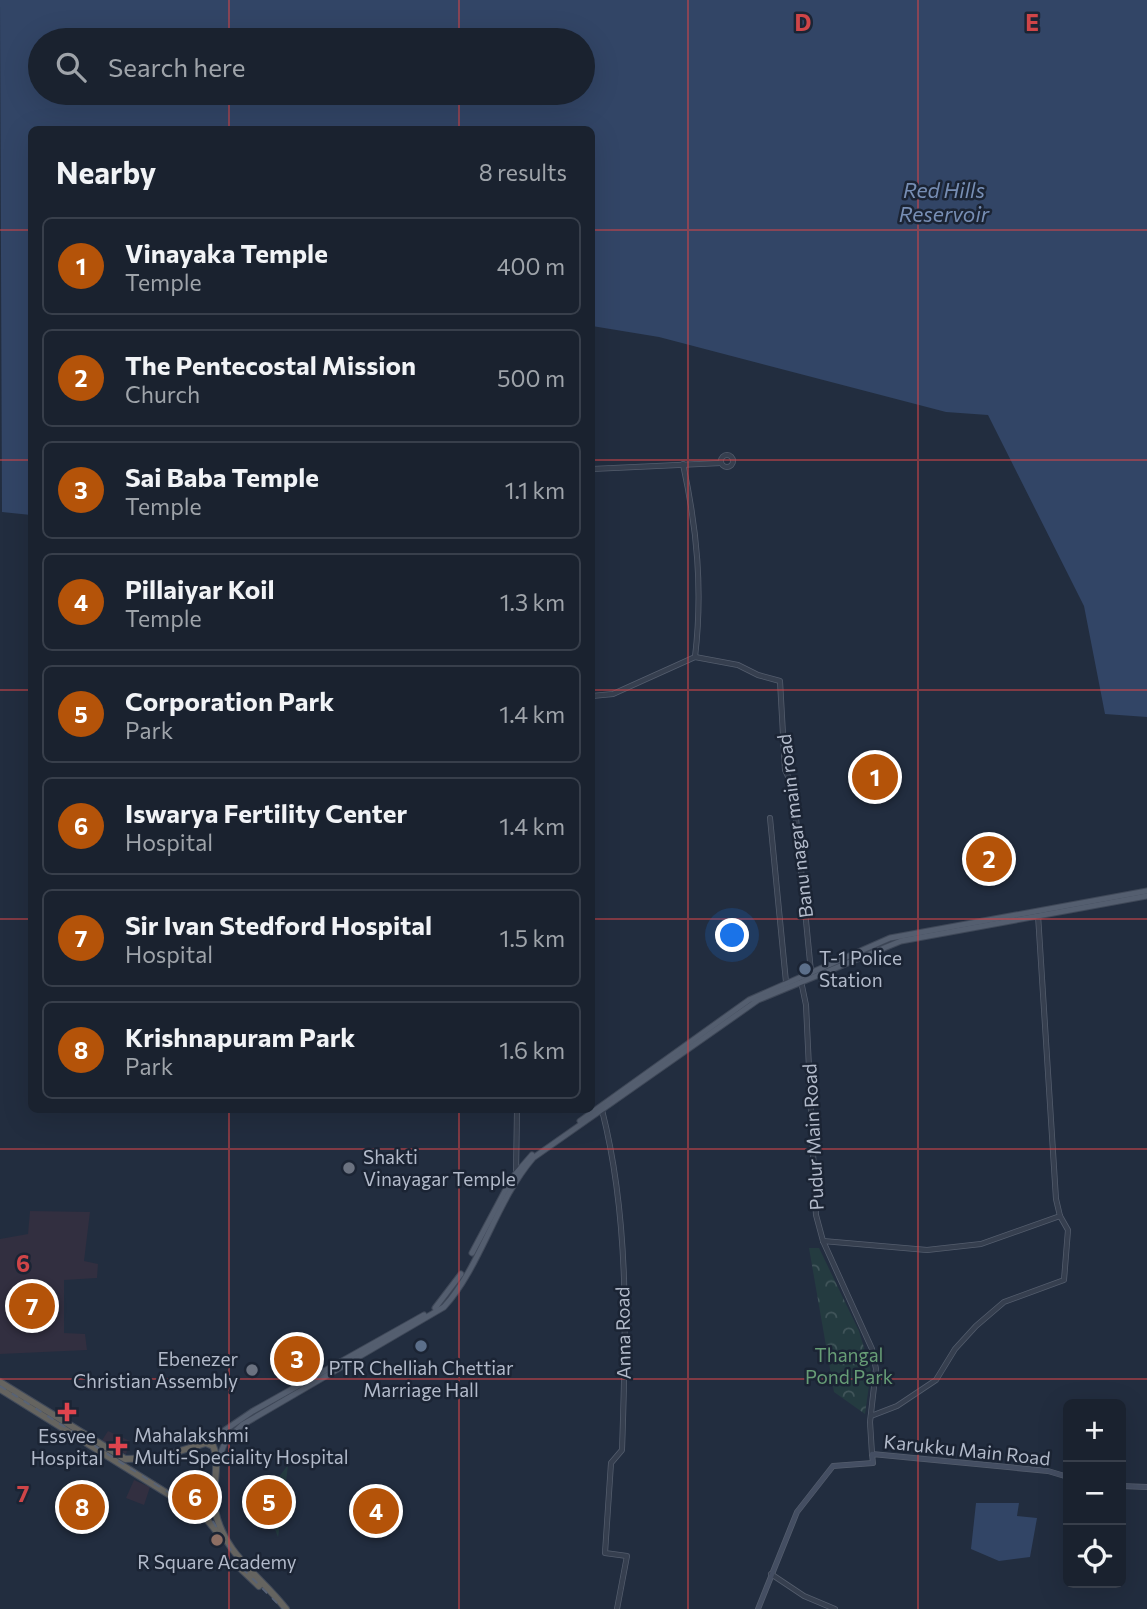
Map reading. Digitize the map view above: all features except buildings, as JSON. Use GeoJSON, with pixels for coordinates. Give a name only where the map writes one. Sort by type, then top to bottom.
{"type":"FeatureCollection","features":[{"type":"Feature","properties":{"kind":"highway"},"geometry":{"type":"LineString","coordinates":[[0,1382],[116,1455],[134,1460],[184,1451],[206,1443],[216,1449],[215,1509],[222,1531],[234,1555],[284,1609]]}},
{"type":"Feature","properties":{"kind":"highway"},"geometry":{"type":"LineString","coordinates":[[0,1389],[205,1517],[240,1568],[284,1609]]}},
{"type":"Feature","properties":{"kind":"highway"},"geometry":{"type":"LineString","coordinates":[[134,1460],[131,1464],[136,1472]]}},
{"type":"Feature","properties":{"kind":"highway"},"geometry":{"type":"LineString","coordinates":[[205,1517],[215,1509]]}},
{"type":"Feature","properties":{"kind":"main road"},"geometry":{"type":"LineString","coordinates":[[595,1109],[749,1000],[902,934],[1147,893]]}},
{"type":"Feature","properties":{"kind":"main road"},"geometry":{"type":"LineString","coordinates":[[214,1467],[226,1440],[242,1425],[444,1307],[459,1286],[517,1175],[533,1158],[756,1001],[800,980],[901,941],[1147,893]]}},
{"type":"Feature","properties":{"kind":"main road"},"geometry":{"type":"LineString","coordinates":[[206,1443],[253,1411],[439,1306],[456,1283],[528,1158],[590,1113]]}},
{"type":"Feature","properties":{"kind":"main road","name":"Karukku Main Road"},"geometry":{"type":"LineString","coordinates":[[771,1574],[797,1512],[831,1467],[873,1463],[872,1454],[1048,1471],[1063,1476]]}},
{"type":"Feature","properties":{"kind":"main road"},"geometry":{"type":"LineString","coordinates":[[1126,1486],[1147,1487]]}},
{"type":"Feature","properties":{"kind":"main road"},"geometry":{"type":"LineString","coordinates":[[758,1609],[771,1574]]}},
{"type":"Feature","properties":{"kind":"street"},"geometry":{"type":"LineString","coordinates":[[595,469],[721,463]]}},
{"type":"Feature","properties":{"kind":"street"},"geometry":{"type":"LineString","coordinates":[[595,696],[613,694],[695,657],[700,573],[696,526],[683,464]]}},
{"type":"Feature","properties":{"kind":"street","name":"Banu nagar main road"},"geometry":{"type":"LineString","coordinates":[[695,657],[738,665],[758,675],[780,681],[785,770],[793,787],[811,972]]}},
{"type":"Feature","properties":{"kind":"street"},"geometry":{"type":"LineString","coordinates":[[770,818],[786,982]]}},
{"type":"Feature","properties":{"kind":"street"},"geometry":{"type":"LineString","coordinates":[[871,1416],[926,1389],[936,1380],[955,1349],[976,1325],[1004,1302],[1065,1279],[1068,1230],[1060,1216],[1056,1199],[1038,914]]}},
{"type":"Feature","properties":{"kind":"street","name":"Pudur Main Road"},"geometry":{"type":"LineString","coordinates":[[800,980],[806,1005],[816,1215],[824,1241],[870,1340],[876,1369],[871,1416],[872,1454]]}},
{"type":"Feature","properties":{"kind":"street","name":"Anna Road"},"geometry":{"type":"LineString","coordinates":[[602,1110],[619,1193],[625,1343],[622,1450],[611,1463],[605,1553],[627,1556],[617,1609]]}},
{"type":"Feature","properties":{"kind":"street"},"geometry":{"type":"LineString","coordinates":[[517,1113],[517,1175]]}},
{"type":"Feature","properties":{"kind":"street"},"geometry":{"type":"LineString","coordinates":[[824,1241],[927,1250],[981,1244],[1060,1216]]}},
{"type":"Feature","properties":{"kind":"street"},"geometry":{"type":"LineString","coordinates":[[771,1574],[804,1596],[835,1609]]}},
{"type":"Feature","properties":{"kind":"shaded area"},"geometry":{"type":"Polygon","coordinates":[[[30,1211],[90,1212],[84,1261],[98,1264],[97,1278],[64,1280],[64,1333],[85,1334],[87,1350],[0,1354],[0,1239],[28,1234],[30,1211]]]}},
{"type":"Feature","properties":{"kind":"shaded area","name":"Mahalakshmi Multi-Speciality Hospital"},"geometry":{"type":"Polygon","coordinates":[[[108,1431],[130,1441],[126,1454],[101,1442],[108,1431]]]}},
{"type":"Feature","properties":{"kind":"shaded area"},"geometry":{"type":"Polygon","coordinates":[[[134,1480],[150,1487],[144,1505],[126,1498],[134,1480]]]}},
{"type":"Feature","properties":{"kind":"green space","name":"Thangal Pond Park"},"geometry":{"type":"Polygon","coordinates":[[[809,1248],[819,1248],[859,1331],[871,1371],[865,1414],[834,1392],[809,1248]]]}},
{"type":"Feature","properties":{"kind":"green space"},"geometry":{"type":"Polygon","coordinates":[[[288,1465],[284,1499],[276,1498],[275,1503],[283,1505],[278,1537],[263,1498],[288,1465]]]}},
{"type":"Feature","properties":{"kind":"green space"},"geometry":{"type":"Polygon","coordinates":[[[64,1485],[101,1504],[100,1523],[62,1521],[64,1485]]]}},
{"type":"Feature","properties":{"kind":"water","name":"Red Hills Reservoir"},"geometry":{"type":"Polygon","coordinates":[[[0,0],[1147,0],[1147,717],[1105,714],[1084,606],[988,415],[946,412],[659,337],[595,326],[595,126],[28,126],[28,515],[2,512],[0,0]]]}},
{"type":"Feature","properties":{"kind":"water"},"geometry":{"type":"Polygon","coordinates":[[[976,1503],[1019,1503],[1017,1516],[1037,1518],[1030,1557],[999,1561],[971,1549],[976,1503]]]}},
{"type":"Feature","properties":{"kind":"railway"},"geometry":{"type":"LineString","coordinates":[[0,1386],[212,1520],[243,1569],[283,1609]]}},
{"type":"Feature","properties":{"kind":"place","name":"Vinayaka Temple"},"geometry":{"type":"Point","coordinates":[875,777]}},
{"type":"Feature","properties":{"kind":"place","name":"The Pentecostal Mission"},"geometry":{"type":"Point","coordinates":[989,859]}},
{"type":"Feature","properties":{"kind":"place","name":"T-1 Police Station"},"geometry":{"type":"Point","coordinates":[805,969]}},
{"type":"Feature","properties":{"kind":"place","name":"Shakti Vinayagar Temple"},"geometry":{"type":"Point","coordinates":[349,1168]}},
{"type":"Feature","properties":{"kind":"place","name":"Sir Ivan Stedford Hospital"},"geometry":{"type":"Point","coordinates":[32,1306]}},
{"type":"Feature","properties":{"kind":"place","name":"PTR Chelliah Chettiar Marriage Hall"},"geometry":{"type":"Point","coordinates":[421,1346]}},
{"type":"Feature","properties":{"kind":"place","name":"Sai Baba Temple"},"geometry":{"type":"Point","coordinates":[297,1359]}},
{"type":"Feature","properties":{"kind":"place","name":"Ebenezer Christian Assembly"},"geometry":{"type":"Point","coordinates":[252,1370]}},
{"type":"Feature","properties":{"kind":"place","name":"Essvee Hospital"},"geometry":{"type":"Point","coordinates":[67,1412]}},
{"type":"Feature","properties":{"kind":"place","name":"Mahalakshmi Multi-Speciality Hospital"},"geometry":{"type":"Point","coordinates":[118,1446]}},
{"type":"Feature","properties":{"kind":"place","name":"Iswarya Fertility Center"},"geometry":{"type":"Point","coordinates":[195,1497]}},
{"type":"Feature","properties":{"kind":"place","name":"Corporation Park"},"geometry":{"type":"Point","coordinates":[269,1502]}},
{"type":"Feature","properties":{"kind":"place","name":"Krishnapuram Park"},"geometry":{"type":"Point","coordinates":[82,1507]}},
{"type":"Feature","properties":{"kind":"place","name":"Pillaiyar Koil"},"geometry":{"type":"Point","coordinates":[376,1511]}},
{"type":"Feature","properties":{"kind":"place","name":"R Square Academy"},"geometry":{"type":"Point","coordinates":[217,1540]}}]}
